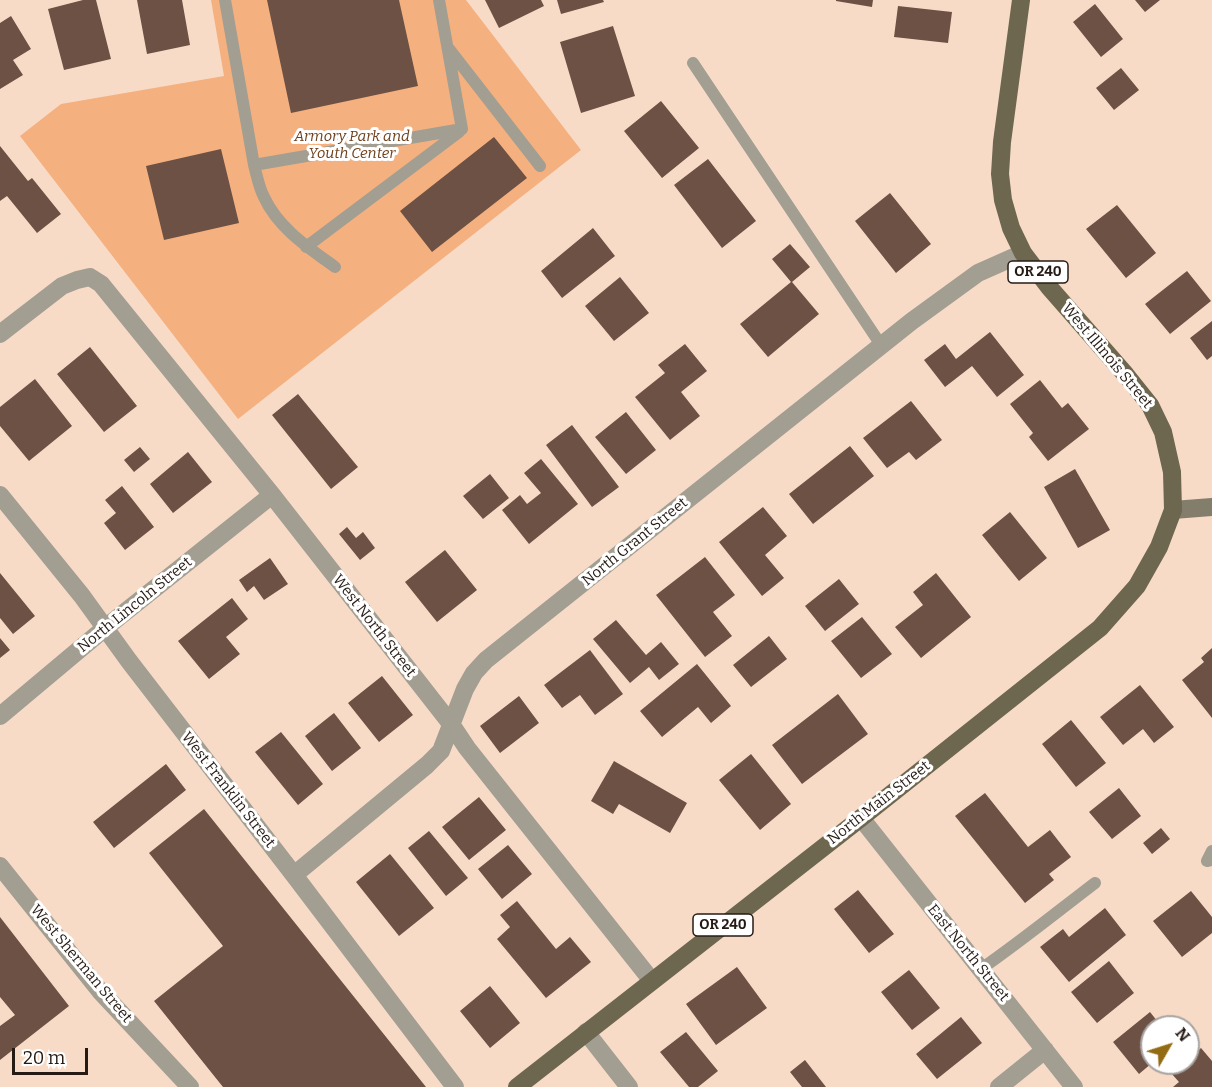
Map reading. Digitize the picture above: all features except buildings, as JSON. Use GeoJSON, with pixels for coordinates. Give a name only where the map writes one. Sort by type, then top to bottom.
{"type":"FeatureCollection","features":[{"type":"Feature","properties":{"kind":"main road","name":"West Illinois Street"},"geometry":{"type":"LineString","coordinates":[[1021,0],[1002,142],[1000,174],[1003,200],[1011,228],[1023,253],[1049,287],[1150,405],[1163,432],[1173,472],[1173,510]]}},
{"type":"Feature","properties":{"kind":"main road","name":"North Main Street"},"geometry":{"type":"LineString","coordinates":[[517,1087],[1100,628],[1137,586],[1159,547],[1173,510]]}},
{"type":"Feature","properties":{"kind":"street","name":"North Grant Street"},"geometry":{"type":"LineString","coordinates":[[294,875],[441,751],[465,689],[474,673],[486,660],[912,321],[978,273],[1023,253]]}},
{"type":"Feature","properties":{"kind":"street","name":"West North Street"},"geometry":{"type":"LineString","coordinates":[[0,334],[62,286],[90,278],[101,284],[272,495],[451,724],[466,748],[652,981]]}},
{"type":"Feature","properties":{"kind":"street","name":"West Franklin Street"},"geometry":{"type":"LineString","coordinates":[[0,495],[82,596],[129,661],[455,1087]]}},
{"type":"Feature","properties":{"kind":"street","name":"North Lincoln Street"},"geometry":{"type":"LineString","coordinates":[[0,716],[105,628],[272,495]]}},
{"type":"Feature","properties":{"kind":"street"},"geometry":{"type":"LineString","coordinates":[[1173,510],[1212,507]]}},
{"type":"Feature","properties":{"kind":"street","name":"East North Street"},"geometry":{"type":"LineString","coordinates":[[861,818],[1074,1087]]}},
{"type":"Feature","properties":{"kind":"street","name":"West Sherman Street"},"geometry":{"type":"LineString","coordinates":[[0,866],[100,991],[190,1087]]}},
{"type":"Feature","properties":{"kind":"street"},"geometry":{"type":"LineString","coordinates":[[586,1032],[629,1087]]}},
{"type":"Feature","properties":{"kind":"street"},"geometry":{"type":"LineString","coordinates":[[999,1087],[1045,1050]]}},
{"type":"Feature","properties":{"kind":"lane"},"geometry":{"type":"LineString","coordinates":[[225,0],[254,165],[264,197],[278,220],[306,247],[335,267]]}},
{"type":"Feature","properties":{"kind":"lane"},"geometry":{"type":"LineString","coordinates":[[439,0],[462,129]]}},
{"type":"Feature","properties":{"kind":"lane"},"geometry":{"type":"LineString","coordinates":[[447,47],[540,166]]}},
{"type":"Feature","properties":{"kind":"lane"},"geometry":{"type":"LineString","coordinates":[[693,63],[881,345]]}},
{"type":"Feature","properties":{"kind":"lane"},"geometry":{"type":"LineString","coordinates":[[254,165],[462,129]]}},
{"type":"Feature","properties":{"kind":"lane"},"geometry":{"type":"LineString","coordinates":[[306,247],[462,129]]}},
{"type":"Feature","properties":{"kind":"lane"},"geometry":{"type":"LineString","coordinates":[[981,969],[1015,946],[1095,883]]}},
{"type":"Feature","properties":{"kind":"green space","name":"Armory Park and Youth Center"},"geometry":{"type":"Polygon","coordinates":[[[211,0],[466,0],[581,150],[238,419],[20,136],[61,104],[224,76],[211,0]]]}}]}
